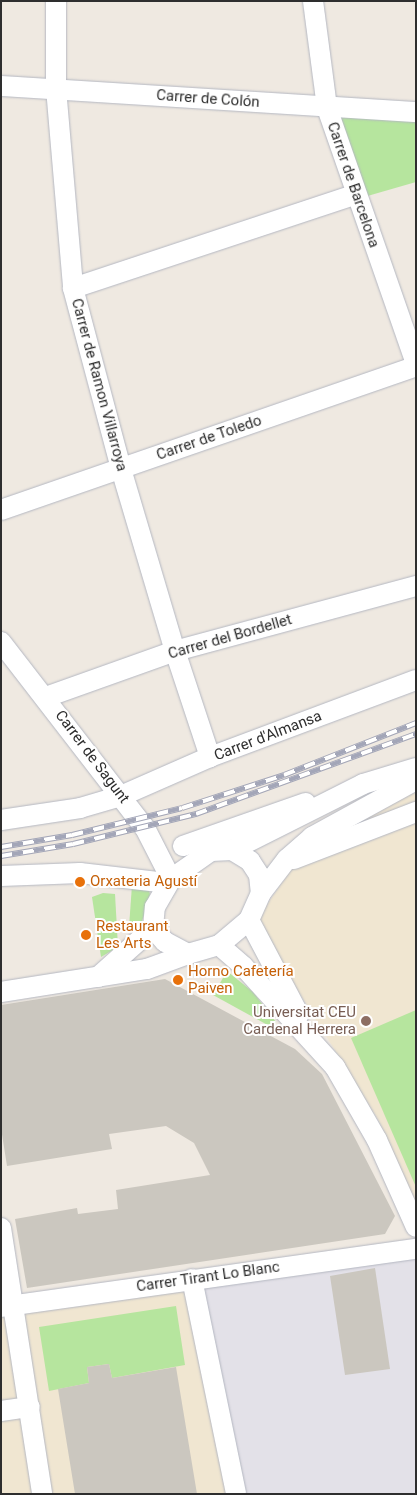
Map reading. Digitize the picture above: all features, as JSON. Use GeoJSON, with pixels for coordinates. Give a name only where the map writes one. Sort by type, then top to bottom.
{"type":"FeatureCollection","features":[{"type":"Feature","properties":{"kind":"street","name":"Carrer de Ramon Villarroya"},"geometry":{"type":"LineString","coordinates":[[56,1],[56,88],[73,288],[121,469],[175,651],[210,757]]}},
{"type":"Feature","properties":{"kind":"street","name":"Carrer de Barcelona"},"geometry":{"type":"LineString","coordinates":[[314,1],[327,108],[355,195],[416,364]]}},
{"type":"Feature","properties":{"kind":"street","name":"Carrer de Colón"},"geometry":{"type":"LineString","coordinates":[[1,86],[56,88],[327,108],[416,112]]}},
{"type":"Feature","properties":{"kind":"street"},"geometry":{"type":"LineString","coordinates":[[73,288],[355,195]]}},
{"type":"Feature","properties":{"kind":"street","name":"Carrer de Toledo"},"geometry":{"type":"LineString","coordinates":[[1,510],[416,364]]}},
{"type":"Feature","properties":{"kind":"street","name":"Carrer del Bordellet"},"geometry":{"type":"LineString","coordinates":[[46,697],[175,651],[416,586]]}},
{"type":"Feature","properties":{"kind":"street","name":"Carrer de Sagunt"},"geometry":{"type":"LineString","coordinates":[[1,642],[46,697],[148,833],[170,881]]}},
{"type":"Feature","properties":{"kind":"street","name":"Carrer d'Almansa"},"geometry":{"type":"LineString","coordinates":[[1,820],[80,808],[121,796],[210,757],[416,680]]}},
{"type":"Feature","properties":{"kind":"street"},"geometry":{"type":"LineString","coordinates":[[183,846],[363,784],[416,768]]}},
{"type":"Feature","properties":{"kind":"street"},"geometry":{"type":"LineString","coordinates":[[1,992],[148,969],[219,945],[249,920],[261,893],[287,859],[312,836],[334,822],[416,780]]}},
{"type":"Feature","properties":{"kind":"street"},"geometry":{"type":"LineString","coordinates":[[144,879],[148,833],[183,846],[211,851],[232,850],[363,784]]}},
{"type":"Feature","properties":{"kind":"street"},"geometry":{"type":"LineString","coordinates":[[287,859],[416,812]]}},
{"type":"Feature","properties":{"kind":"street"},"geometry":{"type":"LineString","coordinates":[[232,850],[250,861],[259,875],[261,893]]}},
{"type":"Feature","properties":{"kind":"street"},"geometry":{"type":"LineString","coordinates":[[98,977],[153,928],[155,907],[170,881],[211,851]]}},
{"type":"Feature","properties":{"kind":"street"},"geometry":{"type":"LineString","coordinates":[[1,876],[80,872],[170,881]]}},
{"type":"Feature","properties":{"kind":"street"},"geometry":{"type":"LineString","coordinates":[[249,920],[311,1038]]}},
{"type":"Feature","properties":{"kind":"street"},"geometry":{"type":"LineString","coordinates":[[153,928],[165,942],[188,954]]}},
{"type":"Feature","properties":{"kind":"street"},"geometry":{"type":"LineString","coordinates":[[219,945],[243,966],[311,1038],[334,1067],[377,1140],[416,1227]]}},
{"type":"Feature","properties":{"kind":"street"},"geometry":{"type":"LineString","coordinates":[[1,1228],[7,1306],[30,1407],[42,1494]]}},
{"type":"Feature","properties":{"kind":"street","name":"Carrer Tirant Lo Blanc"},"geometry":{"type":"LineString","coordinates":[[7,1306],[416,1249]]}},
{"type":"Feature","properties":{"kind":"street"},"geometry":{"type":"LineString","coordinates":[[192,1279],[236,1494]]}},
{"type":"Feature","properties":{"kind":"street"},"geometry":{"type":"LineString","coordinates":[[1,1411],[30,1407]]}},
{"type":"Feature","properties":{"kind":"shaded area","name":"Universitat CEU Cardenal Herrera"},"geometry":{"type":"Polygon","coordinates":[[[416,788],[416,1209],[379,1121],[255,922],[297,861],[416,788]]]}},
{"type":"Feature","properties":{"kind":"shaded area"},"geometry":{"type":"Polygon","coordinates":[[[416,1249],[416,1494],[236,1494],[192,1279],[416,1249]]]}},
{"type":"Feature","properties":{"kind":"shaded area"},"geometry":{"type":"Polygon","coordinates":[[[192,1279],[236,1494],[1,1494],[1,1307],[192,1279]]]}},
{"type":"Feature","properties":{"kind":"green space"},"geometry":{"type":"Polygon","coordinates":[[[336,113],[416,115],[416,182],[364,197],[336,113]]]}},
{"type":"Feature","properties":{"kind":"green space"},"geometry":{"type":"Polygon","coordinates":[[[132,885],[148,888],[150,894],[141,925],[137,928],[129,927],[132,885]]]}},
{"type":"Feature","properties":{"kind":"green space"},"geometry":{"type":"Polygon","coordinates":[[[103,893],[115,894],[118,947],[101,957],[92,897],[103,893]]]}},
{"type":"Feature","properties":{"kind":"green space"},"geometry":{"type":"Polygon","coordinates":[[[227,971],[253,992],[276,1022],[273,1028],[213,995],[227,971]]]}},
{"type":"Feature","properties":{"kind":"green space"},"geometry":{"type":"Polygon","coordinates":[[[416,1010],[416,1187],[351,1038],[416,1010]]]}},
{"type":"Feature","properties":{"kind":"green space"},"geometry":{"type":"Polygon","coordinates":[[[176,1306],[185,1365],[112,1378],[109,1364],[87,1367],[89,1383],[49,1391],[39,1327],[176,1306]]]}},
{"type":"Feature","properties":{"kind":"building"},"geometry":{"type":"Polygon","coordinates":[[[165,979],[295,1049],[322,1074],[395,1216],[385,1234],[27,1288],[15,1219],[77,1208],[78,1214],[118,1209],[116,1190],[210,1175],[194,1143],[166,1126],[109,1134],[112,1149],[7,1166],[1,1128],[1,1005],[165,979]]]}},
{"type":"Feature","properties":{"kind":"building"},"geometry":{"type":"Polygon","coordinates":[[[375,1268],[390,1369],[345,1375],[330,1276],[375,1268]]]}},
{"type":"Feature","properties":{"kind":"building"},"geometry":{"type":"Polygon","coordinates":[[[109,1364],[112,1378],[176,1367],[197,1494],[75,1494],[58,1389],[89,1383],[87,1367],[109,1364]]]}},
{"type":"Feature","properties":{"kind":"railway"},"geometry":{"type":"LineString","coordinates":[[1,847],[72,835],[182,808],[284,775],[416,723]]}},
{"type":"Feature","properties":{"kind":"railway"},"geometry":{"type":"LineString","coordinates":[[1,856],[73,844],[196,814],[416,734]]}},
{"type":"Feature","properties":{"kind":"place","name":"Orxateria Agustí"},"geometry":{"type":"Point","coordinates":[80,882]}},
{"type":"Feature","properties":{"kind":"place","name":"Restaurant Les Arts"},"geometry":{"type":"Point","coordinates":[86,935]}},
{"type":"Feature","properties":{"kind":"place","name":"Horno Cafetería Paiven"},"geometry":{"type":"Point","coordinates":[178,980]}},
{"type":"Feature","properties":{"kind":"place","name":"Universitat CEU Cardenal Herrera"},"geometry":{"type":"Point","coordinates":[366,1021]}}]}
